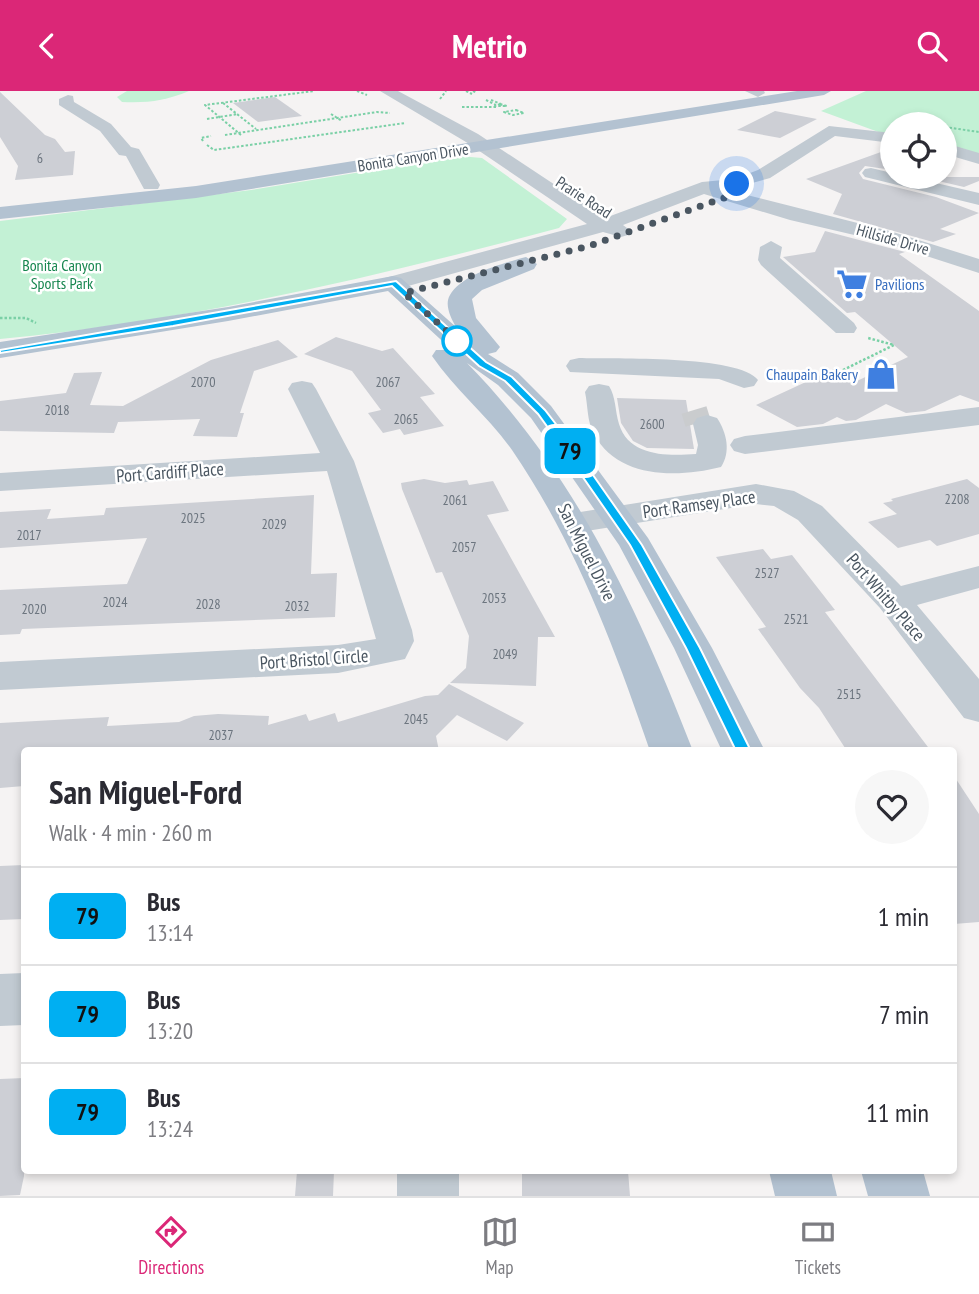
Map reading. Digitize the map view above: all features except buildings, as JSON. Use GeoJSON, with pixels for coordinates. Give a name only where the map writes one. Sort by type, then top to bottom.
{"type":"FeatureCollection","features":[{"type":"Feature","properties":{"kind":"main road","name":"Bonita Canyon Drive"},"geometry":{"type":"LineString","coordinates":[[0,201],[131,188],[487,141],[824,91]]}},
{"type":"Feature","properties":{"kind":"main road","name":"Bonita Canyon Drive"},"geometry":{"type":"LineString","coordinates":[[0,213],[196,191],[760,92]]}},
{"type":"Feature","properties":{"kind":"main road"},"geometry":{"type":"LineString","coordinates":[[502,375],[500,361],[468,328],[459,305],[460,297],[474,285],[526,264]]}},
{"type":"Feature","properties":{"kind":"main road"},"geometry":{"type":"LineString","coordinates":[[0,365],[243,328],[389,290]]}},
{"type":"Feature","properties":{"kind":"main road"},"geometry":{"type":"LineString","coordinates":[[0,350],[389,290],[482,364],[502,375],[541,412],[616,516],[693,648],[742,747]]}},
{"type":"Feature","properties":{"kind":"main road","name":"San Miguel Drive"},"geometry":{"type":"LineString","coordinates":[[389,290],[516,433],[574,523],[632,638],[671,747]]}},
{"type":"Feature","properties":{"kind":"main road"},"geometry":{"type":"LineString","coordinates":[[801,1174],[806,1196]]}},
{"type":"Feature","properties":{"kind":"main road"},"geometry":{"type":"LineString","coordinates":[[893,1174],[899,1196]]}},
{"type":"Feature","properties":{"kind":"street"},"geometry":{"type":"LineString","coordinates":[[387,91],[487,141]]}},
{"type":"Feature","properties":{"kind":"street"},"geometry":{"type":"LineString","coordinates":[[409,91],[487,141]]}},
{"type":"Feature","properties":{"kind":"street"},"geometry":{"type":"LineString","coordinates":[[74,104],[112,131],[125,151],[133,153],[151,185]]}},
{"type":"Feature","properties":{"kind":"street"},"geometry":{"type":"LineString","coordinates":[[389,290],[731,193],[833,130],[880,136]]}},
{"type":"Feature","properties":{"kind":"street","name":"Prarie Road"},"geometry":{"type":"LineString","coordinates":[[487,141],[616,226]]}},
{"type":"Feature","properties":{"kind":"street"},"geometry":{"type":"LineString","coordinates":[[125,151],[120,154],[131,188]]}},
{"type":"Feature","properties":{"kind":"street"},"geometry":{"type":"LineString","coordinates":[[957,152],[979,159]]}},
{"type":"Feature","properties":{"kind":"street"},"geometry":{"type":"LineString","coordinates":[[871,173],[979,199]]}},
{"type":"Feature","properties":{"kind":"street","name":"Hillside Drive"},"geometry":{"type":"LineString","coordinates":[[616,226],[700,190],[731,193],[778,215],[805,218],[886,236],[979,266]]}},
{"type":"Feature","properties":{"kind":"street"},"geometry":{"type":"LineString","coordinates":[[389,290],[526,264],[616,226]]}},
{"type":"Feature","properties":{"kind":"street"},"geometry":{"type":"LineString","coordinates":[[944,254],[979,242]]}},
{"type":"Feature","properties":{"kind":"street"},"geometry":{"type":"LineString","coordinates":[[771,247],[769,260],[854,332]]}},
{"type":"Feature","properties":{"kind":"street"},"geometry":{"type":"LineString","coordinates":[[579,366],[723,371],[744,380]]}},
{"type":"Feature","properties":{"kind":"street","name":"Port Bristol Circle"},"geometry":{"type":"LineString","coordinates":[[0,676],[338,660],[391,650],[395,641],[393,629],[339,461],[302,389]]}},
{"type":"Feature","properties":{"kind":"street"},"geometry":{"type":"LineString","coordinates":[[599,391],[608,435],[619,448],[639,460],[690,464],[710,461],[702,417]]}},
{"type":"Feature","properties":{"kind":"street"},"geometry":{"type":"LineString","coordinates":[[745,445],[979,416]]}},
{"type":"Feature","properties":{"kind":"street","name":"Port Cardiff Place"},"geometry":{"type":"LineString","coordinates":[[0,482],[339,461]]}},
{"type":"Feature","properties":{"kind":"street","name":"Port Ramsey Place"},"geometry":{"type":"LineString","coordinates":[[574,523],[721,497],[756,494],[783,498]]}},
{"type":"Feature","properties":{"kind":"street","name":"Port Whitby Place"},"geometry":{"type":"LineString","coordinates":[[783,498],[810,513],[893,600],[979,707]]}},
{"type":"Feature","properties":{"kind":"street"},"geometry":{"type":"LineString","coordinates":[[893,600],[979,577]]}},
{"type":"Feature","properties":{"kind":"street"},"geometry":{"type":"LineString","coordinates":[[0,1000],[21,999]]}},
{"type":"Feature","properties":{"kind":"street"},"geometry":{"type":"LineString","coordinates":[[428,1174],[428,1196]]}},
{"type":"Feature","properties":{"kind":"path"},"geometry":{"type":"LineString","coordinates":[[241,135],[205,105],[314,91]]}},
{"type":"Feature","properties":{"kind":"path"},"geometry":{"type":"LineString","coordinates":[[466,91],[477,93]]}},
{"type":"Feature","properties":{"kind":"path"},"geometry":{"type":"LineString","coordinates":[[354,96],[361,93]]}},
{"type":"Feature","properties":{"kind":"path"},"geometry":{"type":"LineString","coordinates":[[486,100],[496,106]]}},
{"type":"Feature","properties":{"kind":"path"},"geometry":{"type":"LineString","coordinates":[[491,100],[507,109],[524,113],[510,115],[504,113],[507,109]]}},
{"type":"Feature","properties":{"kind":"path"},"geometry":{"type":"LineString","coordinates":[[223,103],[257,129]]}},
{"type":"Feature","properties":{"kind":"path"},"geometry":{"type":"LineString","coordinates":[[458,106],[502,106]]}},
{"type":"Feature","properties":{"kind":"path"},"geometry":{"type":"LineString","coordinates":[[354,110],[362,114]]}},
{"type":"Feature","properties":{"kind":"path"},"geometry":{"type":"LineString","coordinates":[[225,135],[377,112]]}},
{"type":"Feature","properties":{"kind":"path"},"geometry":{"type":"LineString","coordinates":[[207,119],[239,114]]}},
{"type":"Feature","properties":{"kind":"path"},"geometry":{"type":"LineString","coordinates":[[331,114],[342,121]]}},
{"type":"Feature","properties":{"kind":"path"},"geometry":{"type":"LineString","coordinates":[[207,145],[214,150],[413,124]]}},
{"type":"Feature","properties":{"kind":"path"},"geometry":{"type":"LineString","coordinates":[[957,129],[979,132]]}},
{"type":"Feature","properties":{"kind":"path"},"geometry":{"type":"LineString","coordinates":[[196,138],[211,137]]}},
{"type":"Feature","properties":{"kind":"path"},"geometry":{"type":"LineString","coordinates":[[0,318],[30,319],[36,322],[35,329]]}},
{"type":"Feature","properties":{"kind":"path"},"geometry":{"type":"LineString","coordinates":[[843,370],[894,345],[854,332]]}},
{"type":"Feature","properties":{"kind":"green space"},"geometry":{"type":"Polygon","coordinates":[[[127,91],[189,91],[156,101],[122,102],[117,97],[127,91]]]}},
{"type":"Feature","properties":{"kind":"green space"},"geometry":{"type":"Polygon","coordinates":[[[866,91],[979,91],[979,156],[957,152],[957,112],[880,112],[880,133],[821,111],[866,91]]]}},
{"type":"Feature","properties":{"kind":"green space","name":"Bonita Canyon Sports Park"},"geometry":{"type":"Polygon","coordinates":[[[459,156],[482,158],[567,219],[559,228],[282,295],[142,321],[0,339],[0,221],[251,190],[459,156]]]}},
{"type":"Feature","properties":{"kind":"tunnel"},"geometry":{"type":"LineString","coordinates":[[694,410],[698,423]]}},
{"type":"Feature","properties":{"kind":"bus line","name":"79"},"geometry":{"type":"LineString","coordinates":[[0,350],[173,324],[393,283],[482,364],[508,379],[541,412],[568,447],[636,545],[693,648],[742,747]]}},
{"type":"Feature","properties":{"kind":"place","name":"Pavilions"},"geometry":{"type":"Point","coordinates":[852,284]}},
{"type":"Feature","properties":{"kind":"place","name":"Chaupain Bakery"},"geometry":{"type":"Point","coordinates":[881,374]}},
{"type":"Feature","properties":{"kind":"route"},"geometry":{"type":"LineString","coordinates":[[457,341],[466,348],[404,293],[589,246],[732,195],[737,184]]}}]}
